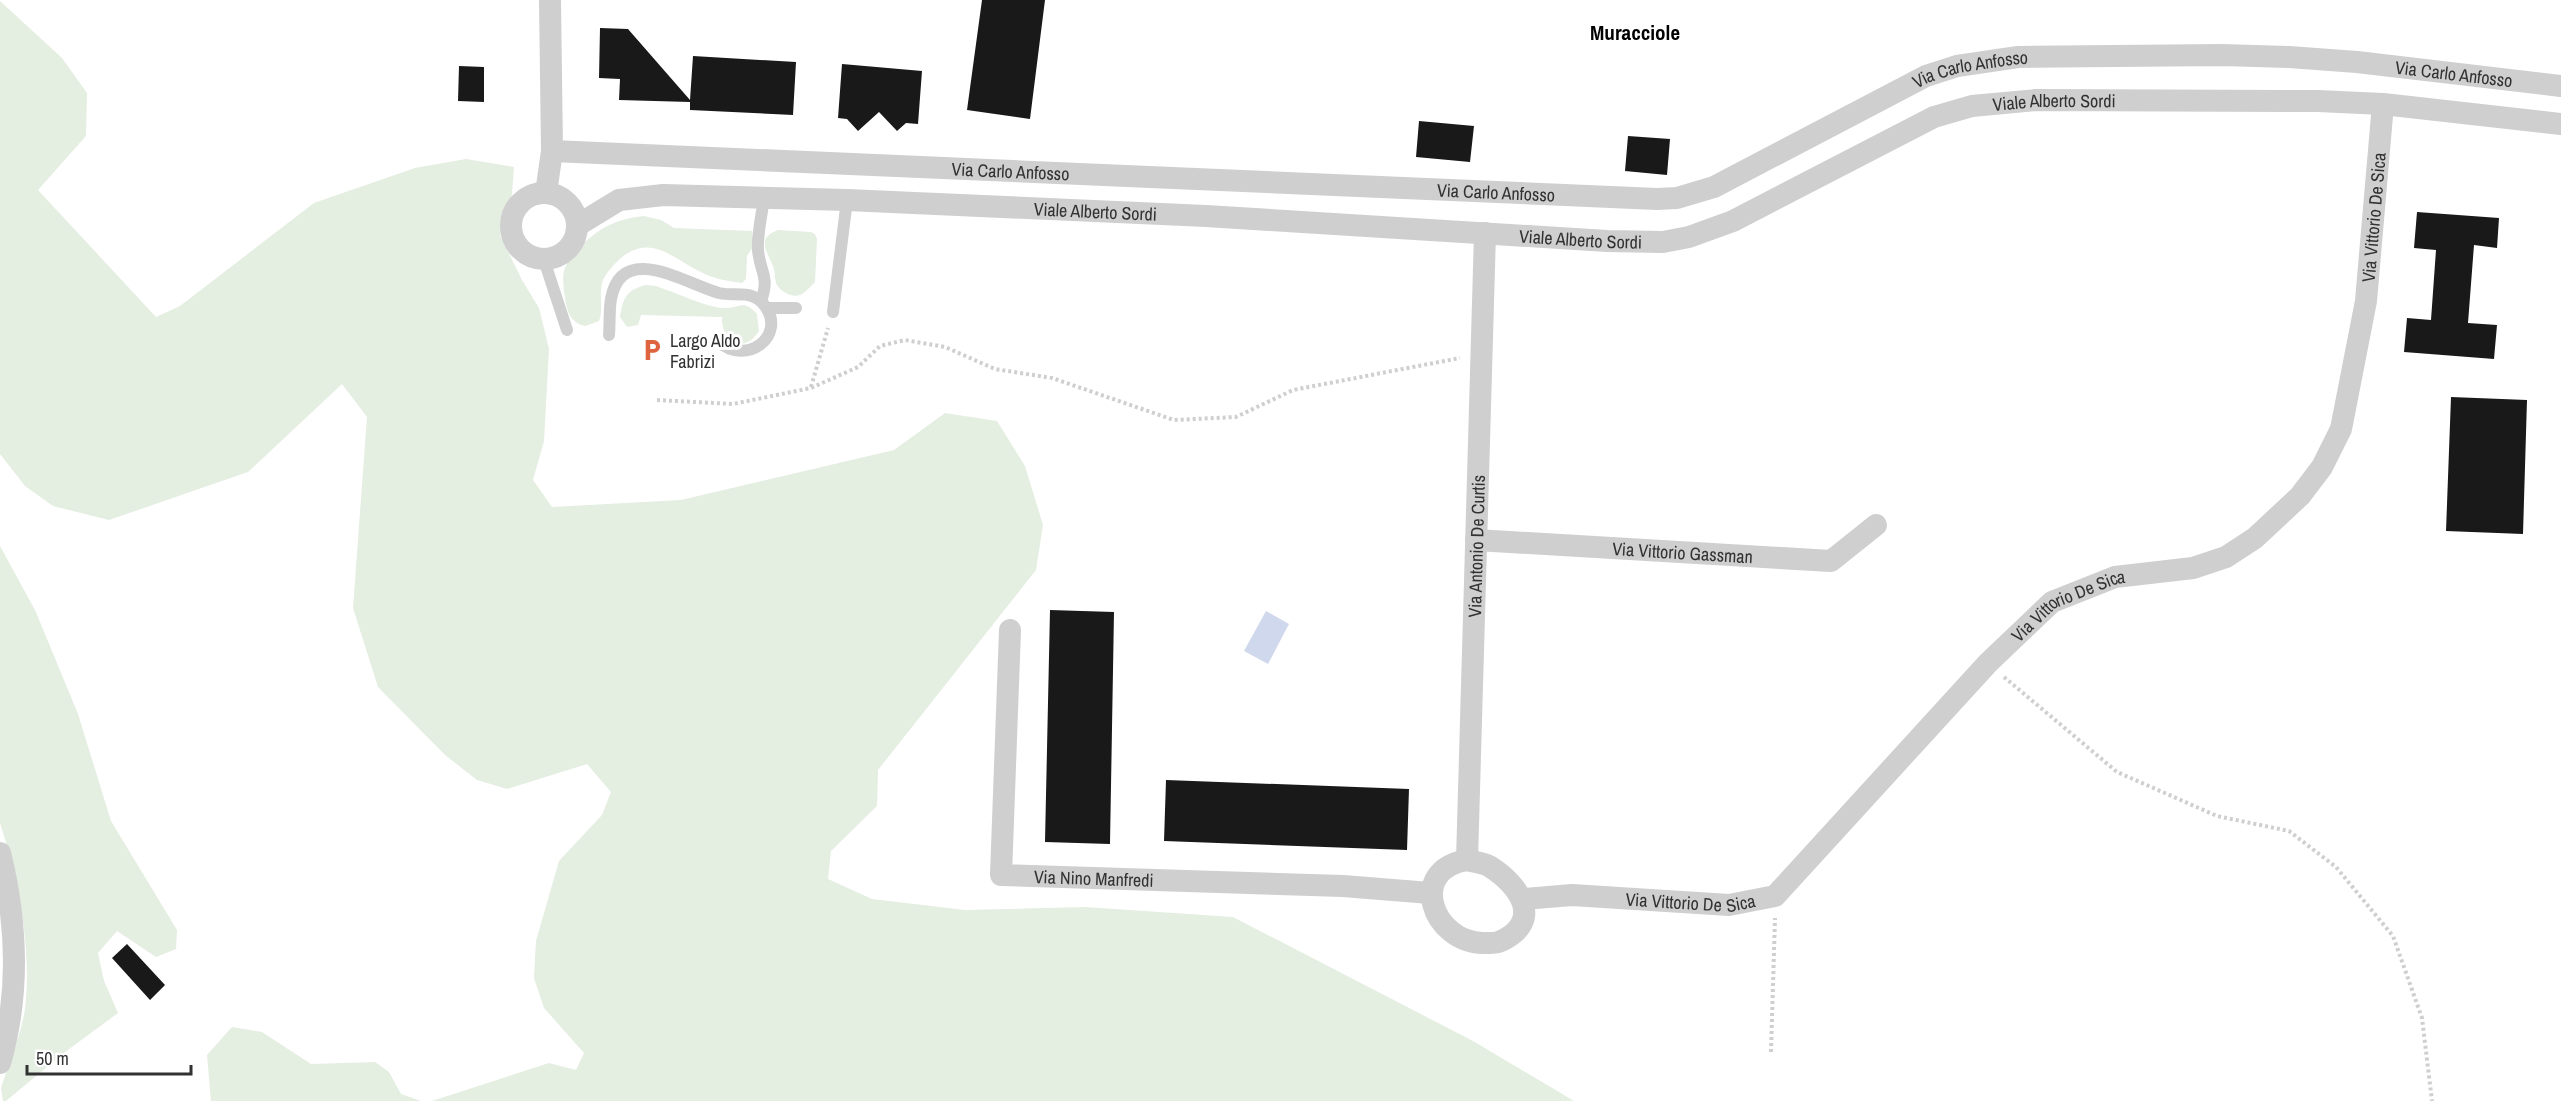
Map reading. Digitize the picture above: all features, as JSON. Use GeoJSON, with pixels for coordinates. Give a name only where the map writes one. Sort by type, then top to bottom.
{"type":"FeatureCollection","features":[{"type":"Feature","properties":{"kind":"street"},"geometry":{"type":"LineString","coordinates":[[546,193],[552,152],[550,0]]}},
{"type":"Feature","properties":{"kind":"street","name":"Via Carlo Anfosso"},"geometry":{"type":"LineString","coordinates":[[552,152],[1677,198],[1714,187],[1926,76],[1957,66],[2018,57],[2153,55],[2289,57],[2561,86]]}},
{"type":"Feature","properties":{"kind":"street","name":"Viale Alberto Sordi"},"geometry":{"type":"LineString","coordinates":[[578,225],[620,200],[663,195],[847,200],[1206,216],[1663,242],[1689,237],[1733,221],[1918,123],[1972,106],[2036,100],[2318,101],[2383,104],[2561,124]]}},
{"type":"Feature","properties":{"kind":"street","name":"Via Vittorio De Sica"},"geometry":{"type":"LineString","coordinates":[[1523,899],[1572,895],[1729,905],[1775,896],[1988,663],[2052,602],[2115,577],[2193,567],[2226,557],[2255,538],[2300,496],[2322,467],[2341,429],[2366,301],[2383,104]]}},
{"type":"Feature","properties":{"kind":"street"},"geometry":{"type":"LineString","coordinates":[[1206,180],[1206,216]]}},
{"type":"Feature","properties":{"kind":"street"},"geometry":{"type":"LineString","coordinates":[[546,193],[558,195],[567,202],[576,214],[578,225],[576,238],[570,248],[556,258],[544,260],[526,254],[517,247],[511,230],[513,214],[519,204],[528,196],[546,193]]}},
{"type":"Feature","properties":{"kind":"street","name":"Via Antonio De Curtis"},"geometry":{"type":"LineString","coordinates":[[1467,860],[1485,233]]}},
{"type":"Feature","properties":{"kind":"street","name":"Via Vittorio Gassman"},"geometry":{"type":"LineString","coordinates":[[1476,540],[1831,561],[1876,525]]}},
{"type":"Feature","properties":{"kind":"street","name":"Via Nino Manfredi"},"geometry":{"type":"LineString","coordinates":[[1010,630],[1002,875],[1342,886],[1430,893]]}},
{"type":"Feature","properties":{"kind":"street"},"geometry":{"type":"LineString","coordinates":[[0,853],[12,925],[15,973],[11,1016],[0,1063]]}},
{"type":"Feature","properties":{"kind":"street"},"geometry":{"type":"LineString","coordinates":[[1467,860],[1487,865],[1509,880],[1523,899],[1525,916],[1514,935],[1496,943],[1472,943],[1451,932],[1437,916],[1430,893],[1438,874],[1451,863],[1467,860]]}},
{"type":"Feature","properties":{"kind":"lane"},"geometry":{"type":"LineString","coordinates":[[718,341],[734,351],[744,352],[762,345],[771,327],[764,304],[766,277],[758,248],[764,198]]}},
{"type":"Feature","properties":{"kind":"lane"},"geometry":{"type":"LineString","coordinates":[[833,312],[847,200]]}},
{"type":"Feature","properties":{"kind":"lane"},"geometry":{"type":"LineString","coordinates":[[544,260],[567,330]]}},
{"type":"Feature","properties":{"kind":"lane"},"geometry":{"type":"LineString","coordinates":[[609,335],[611,299],[615,288],[622,278],[642,268],[654,269],[720,293],[743,293],[764,304],[796,308]]}},
{"type":"Feature","properties":{"kind":"path"},"geometry":{"type":"LineString","coordinates":[[811,388],[833,312]]}},
{"type":"Feature","properties":{"kind":"path"},"geometry":{"type":"LineString","coordinates":[[657,400],[733,404],[811,388],[858,366],[880,346],[905,340],[945,347],[994,369],[1052,378],[1174,420],[1236,417],[1293,390],[1482,354]]}},
{"type":"Feature","properties":{"kind":"path"},"geometry":{"type":"LineString","coordinates":[[1988,663],[2117,772],[2217,816],[2289,831],[2336,867],[2393,936],[2422,1018],[2432,1101]]}},
{"type":"Feature","properties":{"kind":"path"},"geometry":{"type":"LineString","coordinates":[[1771,1052],[1775,896]]}},
{"type":"Feature","properties":{"kind":"shaded area"},"geometry":{"type":"Polygon","coordinates":[[[0,1],[62,58],[87,93],[86,136],[38,190],[156,317],[180,306],[314,203],[415,168],[466,159],[514,167],[512,194],[500,235],[522,280],[539,308],[549,349],[544,441],[533,480],[552,507],[681,500],[894,450],[945,413],[997,421],[1025,466],[1043,525],[1036,570],[878,770],[877,806],[831,851],[828,879],[872,899],[965,910],[1085,907],[1233,917],[1473,1041],[1574,1101],[432,1101],[549,1063],[576,1070],[584,1053],[544,1008],[534,978],[536,941],[559,861],[602,815],[611,792],[587,764],[507,789],[477,780],[445,755],[378,687],[353,608],[367,417],[342,384],[248,472],[109,520],[53,506],[25,486],[0,454],[0,1]]]}},
{"type":"Feature","properties":{"kind":"shaded area","name":"Largo Aldo Fabrizi"},"geometry":{"type":"Polygon","coordinates":[[[644,216],[661,220],[674,228],[752,231],[754,245],[747,256],[746,279],[742,283],[716,278],[672,255],[653,248],[632,251],[611,268],[603,280],[599,321],[585,326],[580,325],[573,320],[565,298],[563,277],[568,263],[584,243],[607,226],[644,216]]]}},
{"type":"Feature","properties":{"kind":"shaded area"},"geometry":{"type":"Polygon","coordinates":[[[778,230],[811,232],[817,239],[815,282],[800,295],[793,296],[786,293],[776,283],[765,242],[771,234],[778,230]]]}},
{"type":"Feature","properties":{"kind":"shaded area","name":"Largo Aldo Fabrizi"},"geometry":{"type":"Polygon","coordinates":[[[646,285],[656,286],[716,307],[748,306],[757,314],[759,331],[753,338],[740,344],[729,339],[725,333],[722,317],[641,315],[638,325],[627,327],[620,317],[624,300],[634,289],[646,285]]]}},
{"type":"Feature","properties":{"kind":"shaded area"},"geometry":{"type":"Polygon","coordinates":[[[0,546],[35,610],[78,714],[111,821],[177,930],[176,949],[156,957],[117,931],[98,953],[104,981],[118,1013],[65,1052],[6,1101],[3,1101],[1,1088],[23,1019],[27,962],[18,891],[0,823],[0,546]]]}},
{"type":"Feature","properties":{"kind":"shaded area"},"geometry":{"type":"Polygon","coordinates":[[[232,1027],[262,1032],[311,1064],[375,1062],[389,1072],[401,1094],[421,1101],[211,1101],[207,1055],[232,1027]]]}},
{"type":"Feature","properties":{"kind":"water"},"geometry":{"type":"Polygon","coordinates":[[[1266,611],[1289,624],[1268,664],[1244,651],[1266,611]]]}},
{"type":"Feature","properties":{"kind":"building"},"geometry":{"type":"Polygon","coordinates":[[[982,0],[1045,0],[1030,119],[967,110],[982,0]]]}},
{"type":"Feature","properties":{"kind":"building"},"geometry":{"type":"Polygon","coordinates":[[[600,28],[628,29],[690,100],[693,56],[796,62],[793,115],[690,110],[690,102],[619,100],[620,79],[599,78],[600,28]]]}},
{"type":"Feature","properties":{"kind":"building"},"geometry":{"type":"Polygon","coordinates":[[[842,64],[922,71],[918,124],[906,123],[897,131],[879,112],[858,131],[847,119],[838,118],[842,64]]]}},
{"type":"Feature","properties":{"kind":"building"},"geometry":{"type":"Polygon","coordinates":[[[459,66],[484,67],[484,102],[458,101],[459,66]]]}},
{"type":"Feature","properties":{"kind":"building"},"geometry":{"type":"Polygon","coordinates":[[[1419,121],[1474,126],[1470,162],[1416,157],[1419,121]]]}},
{"type":"Feature","properties":{"kind":"building"},"geometry":{"type":"Polygon","coordinates":[[[1628,136],[1670,139],[1667,175],[1625,171],[1628,136]]]}},
{"type":"Feature","properties":{"kind":"building"},"geometry":{"type":"Polygon","coordinates":[[[2417,212],[2499,218],[2497,248],[2474,245],[2468,323],[2497,325],[2494,359],[2404,352],[2407,318],[2431,320],[2436,250],[2414,248],[2417,212]]]}},
{"type":"Feature","properties":{"kind":"building"},"geometry":{"type":"Polygon","coordinates":[[[2451,397],[2527,400],[2523,534],[2446,531],[2451,397]]]}},
{"type":"Feature","properties":{"kind":"building"},"geometry":{"type":"Polygon","coordinates":[[[1050,610],[1114,612],[1110,844],[1045,842],[1050,610]]]}},
{"type":"Feature","properties":{"kind":"building"},"geometry":{"type":"Polygon","coordinates":[[[1166,780],[1409,789],[1407,850],[1164,841],[1166,780]]]}},
{"type":"Feature","properties":{"kind":"building"},"geometry":{"type":"Polygon","coordinates":[[[127,944],[165,985],[150,1000],[112,958],[127,944]]]}},
{"type":"Feature","properties":{"kind":"place","name":"Largo Aldo Fabrizi"},"geometry":{"type":"Point","coordinates":[652,350]}},
{"type":"Feature","properties":{"kind":"district","name":"Muracciole"},"geometry":{"type":"Point","coordinates":[1635,32]}}]}
